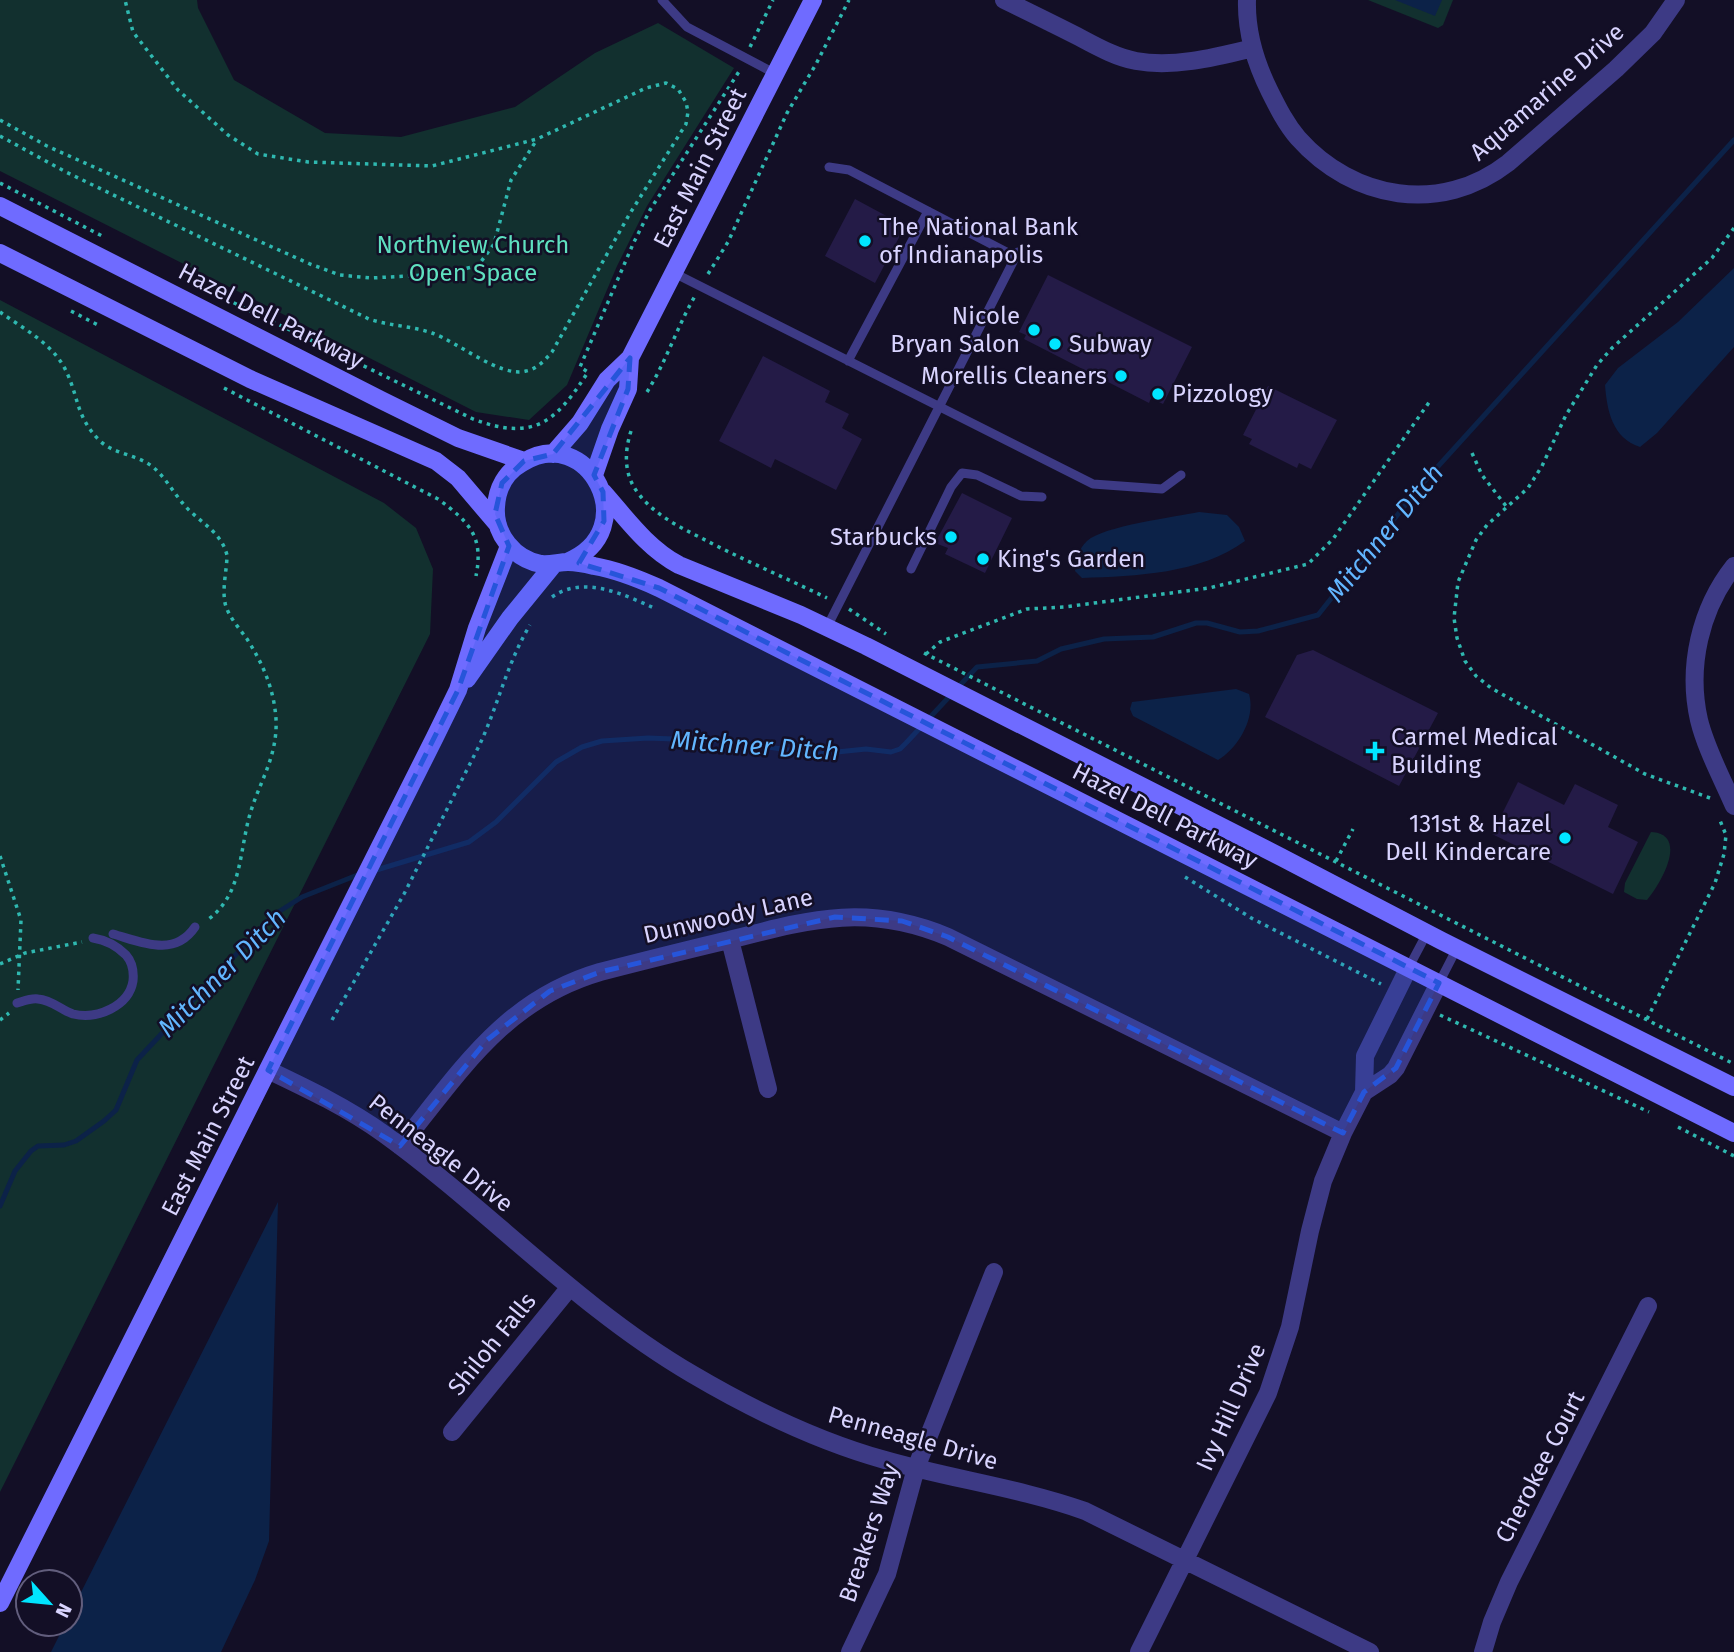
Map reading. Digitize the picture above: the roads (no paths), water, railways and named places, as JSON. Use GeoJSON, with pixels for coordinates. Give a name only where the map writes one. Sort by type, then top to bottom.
{"type":"FeatureCollection","features":[{"type":"Feature","properties":{"kind":"main road","name":"East Main Street"},"geometry":{"type":"LineString","coordinates":[[553,454],[580,423],[607,380],[630,358],[813,0]]}},
{"type":"Feature","properties":{"kind":"main road","name":"Hazel Dell Parkway"},"geometry":{"type":"LineString","coordinates":[[0,206],[458,438],[524,461]]}},
{"type":"Feature","properties":{"kind":"main road"},"geometry":{"type":"LineString","coordinates":[[0,253],[260,384],[427,456],[458,478],[498,525],[509,546],[530,560],[561,563],[584,553],[597,538],[605,511],[603,492],[594,475],[571,458],[553,454],[534,457],[524,461],[508,474],[502,483],[496,504],[498,525]]}},
{"type":"Feature","properties":{"kind":"main road","name":"East Main Street"},"geometry":{"type":"LineString","coordinates":[[594,475],[628,389],[630,358]]}},
{"type":"Feature","properties":{"kind":"main road","name":"Hazel Dell Parkway"},"geometry":{"type":"LineString","coordinates":[[603,492],[649,544],[669,560],[827,627],[979,702],[1427,933],[1734,1087]]}},
{"type":"Feature","properties":{"kind":"main road","name":"East Main Street"},"geometry":{"type":"LineString","coordinates":[[0,1603],[458,690],[477,628],[509,546]]}},
{"type":"Feature","properties":{"kind":"main road","name":"East Main Street"},"geometry":{"type":"LineString","coordinates":[[458,690],[515,611],[561,563]]}},
{"type":"Feature","properties":{"kind":"main road","name":"Hazel Dell Parkway"},"geometry":{"type":"LineString","coordinates":[[561,563],[608,568],[631,575],[1734,1132]]}},
{"type":"Feature","properties":{"kind":"street"},"geometry":{"type":"LineString","coordinates":[[1004,0],[1117,56],[1138,61],[1188,61],[1253,48]]}},
{"type":"Feature","properties":{"kind":"street","name":"Aquamarine Drive"},"geometry":{"type":"LineString","coordinates":[[1248,0],[1247,13],[1253,48],[1262,75],[1283,116],[1298,138],[1317,155],[1355,180],[1380,190],[1404,195],[1433,196],[1464,189],[1489,178],[1508,163],[1653,33],[1676,0]]}},
{"type":"Feature","properties":{"kind":"street"},"geometry":{"type":"LineString","coordinates":[[1734,566],[1711,603],[1700,635],[1695,658],[1695,687],[1699,720],[1734,806]]}},
{"type":"Feature","properties":{"kind":"street","name":"Dunwoody Lane"},"geometry":{"type":"LineString","coordinates":[[400,1146],[501,1026],[533,1001],[570,981],[800,921],[835,917],[887,919],[916,925],[948,937],[1343,1133]]}},
{"type":"Feature","properties":{"kind":"street"},"geometry":{"type":"LineString","coordinates":[[730,940],[768,1089]]}},
{"type":"Feature","properties":{"kind":"street","name":"Ivy Hill Drive"},"geometry":{"type":"LineString","coordinates":[[1139,1652],[1261,1410],[1290,1328],[1317,1204],[1343,1133],[1364,1092],[1365,1055],[1409,967]]}},
{"type":"Feature","properties":{"kind":"street","name":"Ivy Hill Drive"},"geometry":{"type":"LineString","coordinates":[[1364,1092],[1396,1068],[1439,983]]}},
{"type":"Feature","properties":{"kind":"street","name":"Penneagle Drive"},"geometry":{"type":"LineString","coordinates":[[268,1070],[326,1099],[373,1127],[400,1146],[570,1287],[663,1356],[740,1401],[840,1445],[916,1468],[1070,1506],[1186,1559],[1370,1652]]}},
{"type":"Feature","properties":{"kind":"street","name":"Breakers Way"},"geometry":{"type":"LineString","coordinates":[[850,1652],[887,1574],[916,1468],[994,1272]]}},
{"type":"Feature","properties":{"kind":"street","name":"Shiloh Falls"},"geometry":{"type":"LineString","coordinates":[[452,1432],[570,1287]]}},
{"type":"Feature","properties":{"kind":"street","name":"Cherokee Court"},"geometry":{"type":"LineString","coordinates":[[1483,1652],[1508,1582],[1648,1307]]}},
{"type":"Feature","properties":{"kind":"lane"},"geometry":{"type":"LineString","coordinates":[[662,0],[687,26],[776,74]]}},
{"type":"Feature","properties":{"kind":"lane"},"geometry":{"type":"LineString","coordinates":[[827,627],[1017,255],[849,170],[829,167]]}},
{"type":"Feature","properties":{"kind":"lane"},"geometry":{"type":"LineString","coordinates":[[848,361],[928,211]]}},
{"type":"Feature","properties":{"kind":"lane"},"geometry":{"type":"LineString","coordinates":[[674,273],[1093,484],[1162,489],[1181,475]]}},
{"type":"Feature","properties":{"kind":"lane"},"geometry":{"type":"LineString","coordinates":[[911,569],[951,487],[962,473],[977,475],[1021,496],[1042,497]]}},
{"type":"Feature","properties":{"kind":"lane"},"geometry":{"type":"LineString","coordinates":[[113,934],[146,944],[168,945],[186,937],[195,927]]}},
{"type":"Feature","properties":{"kind":"lane"},"geometry":{"type":"LineString","coordinates":[[1409,967],[1427,933]]}},
{"type":"Feature","properties":{"kind":"lane"},"geometry":{"type":"LineString","coordinates":[[17,1003],[39,999],[72,1013],[84,1015],[108,1011],[120,1003],[132,987],[132,963],[115,946],[93,938]]}},
{"type":"Feature","properties":{"kind":"lane"},"geometry":{"type":"LineString","coordinates":[[1439,983],[1457,948]]}},
{"type":"Feature","properties":{"kind":"water"},"geometry":{"type":"Polygon","coordinates":[[[1395,0],[1442,0],[1435,16],[1395,0]]]}},
{"type":"Feature","properties":{"kind":"water"},"geometry":{"type":"Polygon","coordinates":[[[1734,268],[1734,347],[1657,433],[1640,447],[1631,443],[1617,430],[1613,422],[1605,385],[1618,368],[1678,322],[1734,268]]]}},
{"type":"Feature","properties":{"kind":"water"},"geometry":{"type":"Polygon","coordinates":[[[1199,512],[1227,515],[1239,527],[1245,541],[1208,560],[1167,571],[1082,578],[1075,571],[1082,548],[1095,536],[1157,519],[1199,512]]]}},
{"type":"Feature","properties":{"kind":"water"},"geometry":{"type":"Polygon","coordinates":[[[1236,689],[1249,694],[1248,722],[1232,748],[1218,760],[1133,716],[1130,709],[1132,702],[1236,689]]]}},
{"type":"Feature","properties":{"kind":"water"},"geometry":{"type":"Polygon","coordinates":[[[278,1202],[269,1541],[255,1580],[221,1652],[51,1652],[58,1638],[84,1638],[84,1586],[278,1202]]]}},
{"type":"Feature","properties":{"kind":"waterway","name":"Mitchner Ditch"},"geometry":{"type":"LineString","coordinates":[[373,871],[469,842],[496,822],[556,762],[582,747],[602,741],[648,738],[725,741],[818,754],[866,749],[891,752],[900,749],[977,667],[1037,661],[1061,649],[1104,639],[1153,637],[1196,623],[1207,623],[1240,632],[1258,631],[1318,615],[1422,484],[1734,140]]}},
{"type":"Feature","properties":{"kind":"waterway","name":"Mitchner Ditch"},"geometry":{"type":"LineString","coordinates":[[0,1206],[15,1171],[31,1151],[38,1146],[64,1145],[76,1141],[116,1110],[137,1060],[272,916],[302,897],[360,874]]}},
{"type":"Feature","properties":{"kind":"place","name":"The National Bank of Indianapolis"},"geometry":{"type":"Point","coordinates":[865,241]}},
{"type":"Feature","properties":{"kind":"place","name":"Nicole Bryan Salon"},"geometry":{"type":"Point","coordinates":[1034,330]}},
{"type":"Feature","properties":{"kind":"place","name":"Subway"},"geometry":{"type":"Point","coordinates":[1055,344]}},
{"type":"Feature","properties":{"kind":"place","name":"Morellis Cleaners"},"geometry":{"type":"Point","coordinates":[1121,376]}},
{"type":"Feature","properties":{"kind":"place","name":"Pizzology"},"geometry":{"type":"Point","coordinates":[1158,394]}},
{"type":"Feature","properties":{"kind":"place","name":"Starbucks"},"geometry":{"type":"Point","coordinates":[951,537]}},
{"type":"Feature","properties":{"kind":"place","name":"King's Garden"},"geometry":{"type":"Point","coordinates":[983,559]}},
{"type":"Feature","properties":{"kind":"place","name":"Carmel Medical Building"},"geometry":{"type":"Point","coordinates":[1375,751]}},
{"type":"Feature","properties":{"kind":"place","name":"131st & Hazel Dell Kindercare"},"geometry":{"type":"Point","coordinates":[1565,838]}},
{"type":"Feature","properties":{"kind":"park label","name":"Northview Church Open Space"},"geometry":{"type":"Point","coordinates":[473,259]}}]}
